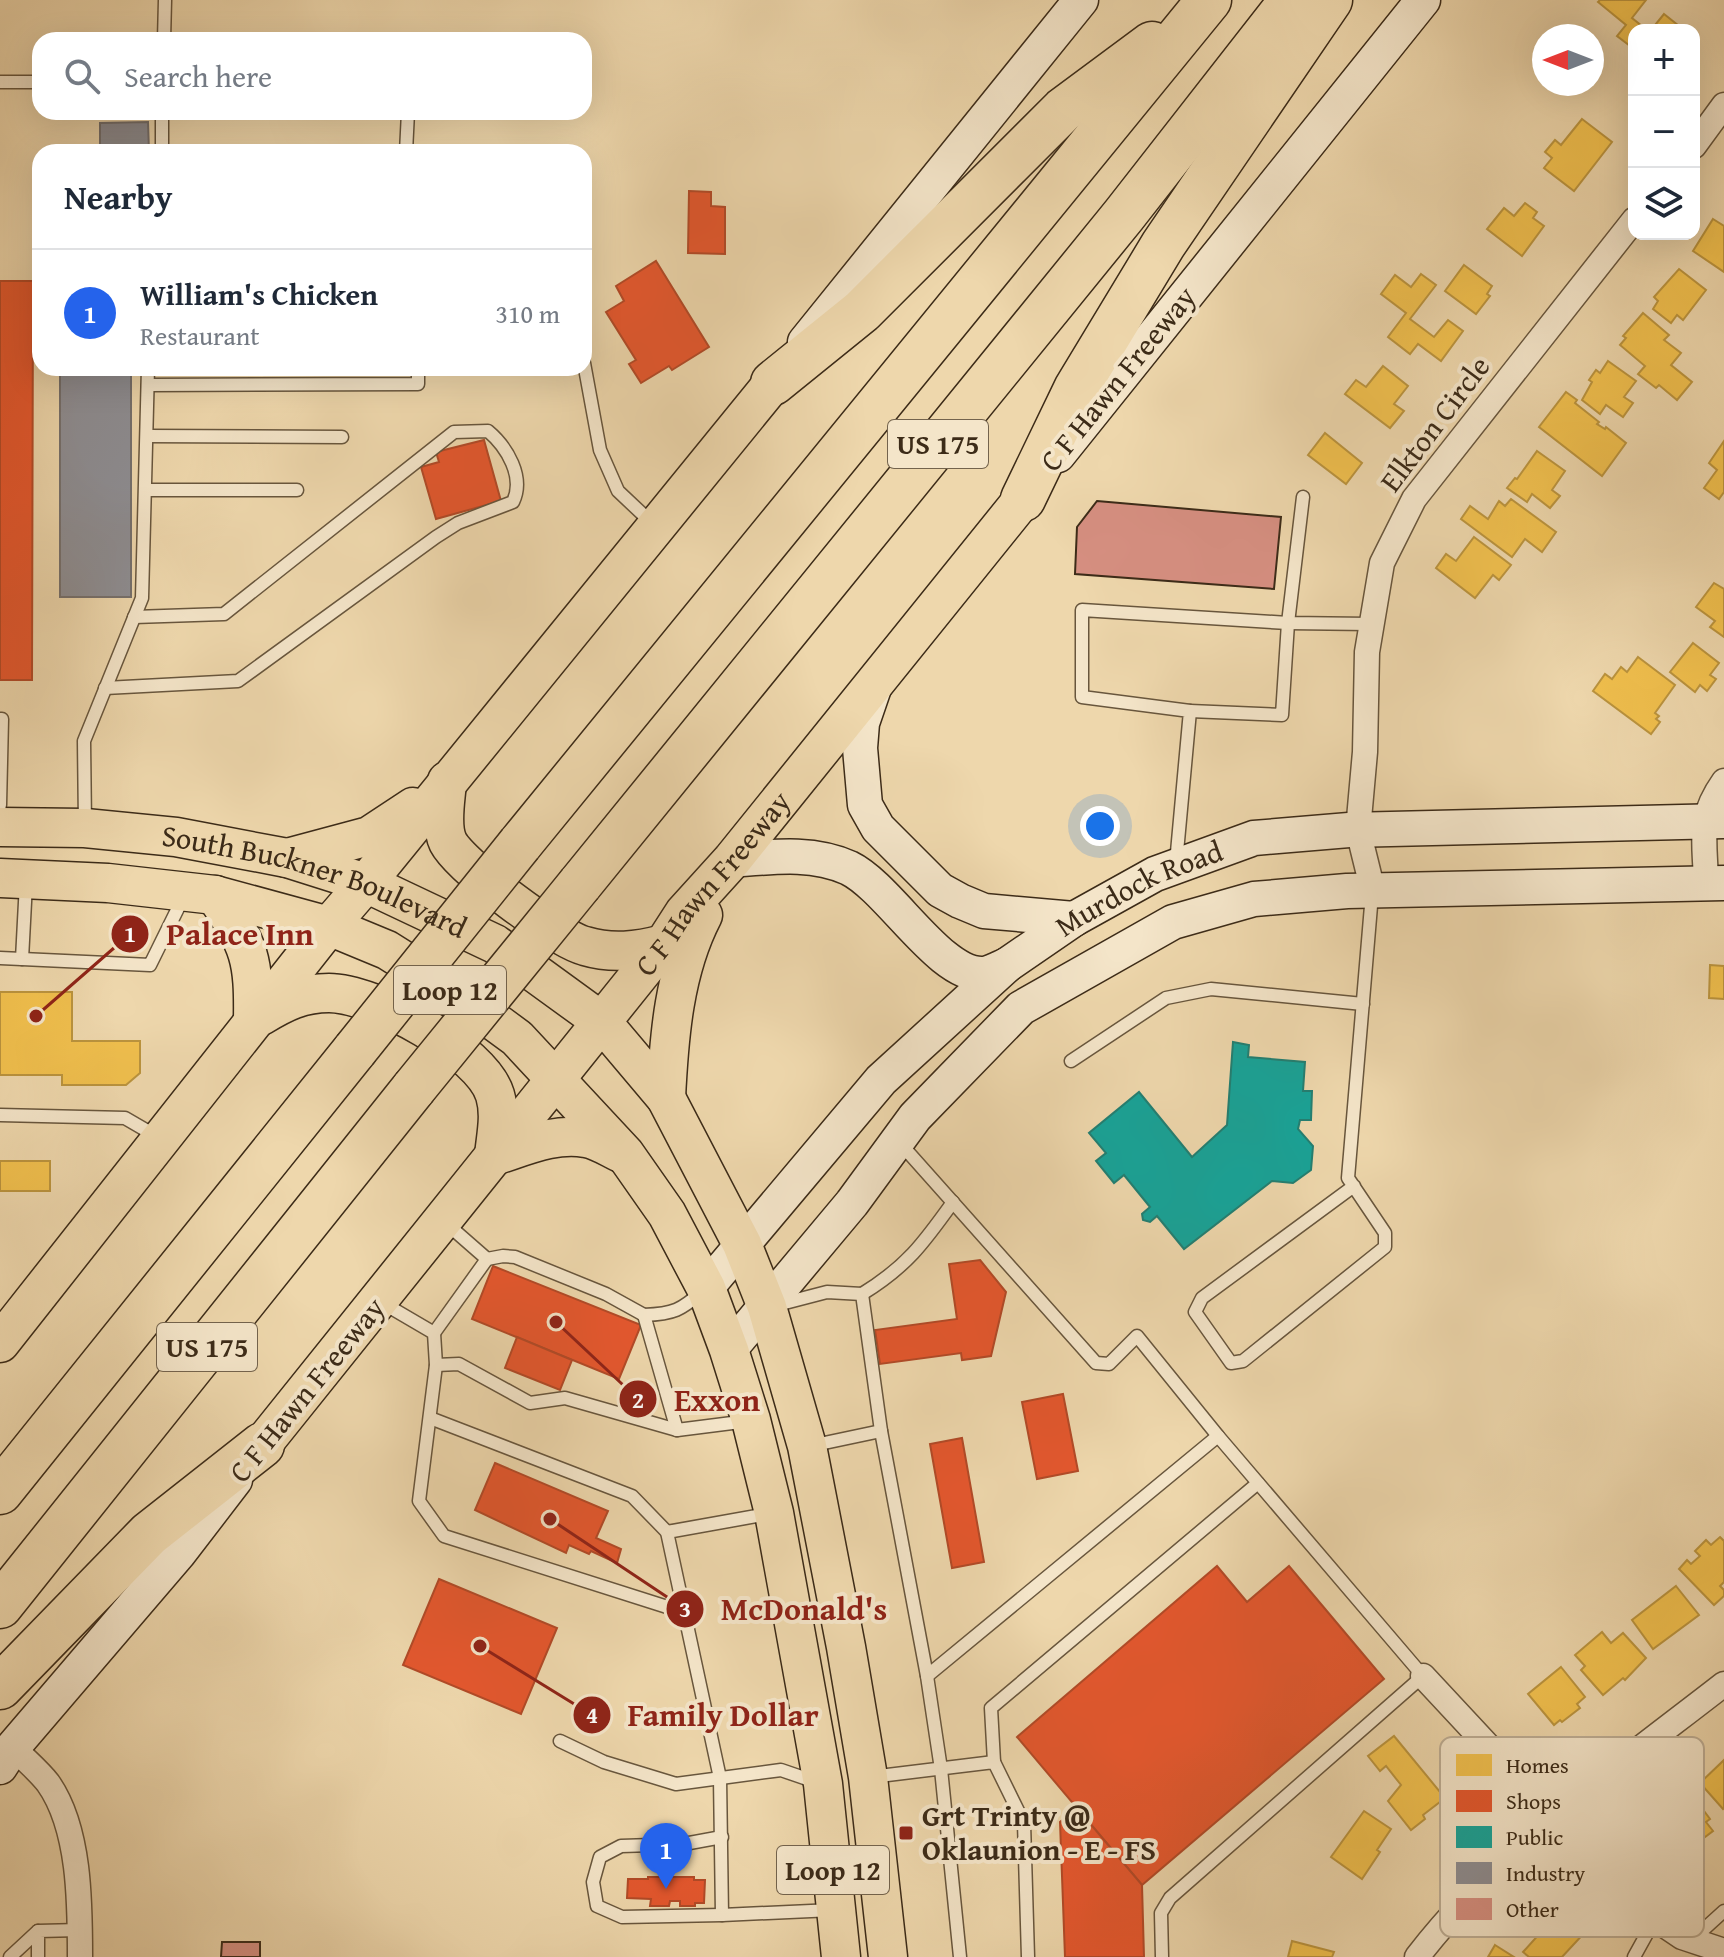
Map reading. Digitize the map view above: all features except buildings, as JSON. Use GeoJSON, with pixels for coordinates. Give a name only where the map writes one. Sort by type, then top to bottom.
{"type":"FeatureCollection","features":[{"type":"Feature","properties":{"kind":"highway","name":"US 175"},"geometry":{"type":"LineString","coordinates":[[0,1606],[414,1088],[1124,215],[1292,0]]}},
{"type":"Feature","properties":{"kind":"highway"},"geometry":{"type":"LineString","coordinates":[[1023,499],[1076,389],[1163,245],[1330,0]]}},
{"type":"Feature","properties":{"kind":"highway"},"geometry":{"type":"LineString","coordinates":[[773,383],[862,311],[1063,110],[1207,2]]}},
{"type":"Feature","properties":{"kind":"highway","name":"US 175"},"geometry":{"type":"LineString","coordinates":[[0,1492],[520,844],[1207,2]]}},
{"type":"Feature","properties":{"kind":"highway"},"geometry":{"type":"LineString","coordinates":[[0,1687],[149,1534],[262,1445]]}},
{"type":"Feature","properties":{"kind":"main road"},"geometry":{"type":"LineString","coordinates":[[0,1343],[329,926],[1081,0]]}},
{"type":"Feature","properties":{"kind":"main road","name":"C F Hawn Freeway"},"geometry":{"type":"LineString","coordinates":[[7,1757],[179,1553],[554,1078],[664,944],[684,913],[732,860],[1423,0]]}},
{"type":"Feature","properties":{"kind":"main road"},"geometry":{"type":"LineString","coordinates":[[879,675],[862,723],[860,748],[865,805],[878,828],[940,890],[960,901],[984,911],[1074,919]]}},
{"type":"Feature","properties":{"kind":"main road"},"geometry":{"type":"LineString","coordinates":[[287,858],[369,836],[392,823],[447,781]]}},
{"type":"Feature","properties":{"kind":"main road"},"geometry":{"type":"LineString","coordinates":[[447,781],[444,826],[448,841],[460,858],[523,911],[582,946],[621,952],[664,944]]}},
{"type":"Feature","properties":{"kind":"main road","name":"Murdock Road"},"geometry":{"type":"LineString","coordinates":[[706,1288],[881,1080],[1007,965],[1074,919],[1155,874],[1254,838],[1358,830],[1714,821]]}},
{"type":"Feature","properties":{"kind":"main road","name":"South Buckner Boulevard"},"geometry":{"type":"LineString","coordinates":[[0,827],[85,828],[176,837],[287,858],[366,883],[495,944],[601,1021]]}},
{"type":"Feature","properties":{"kind":"main road"},"geometry":{"type":"LineString","coordinates":[[666,1098],[677,986],[683,963],[690,940],[732,860],[793,856],[851,869],[885,896],[936,951],[966,971],[984,974],[1007,965],[1029,979],[1048,981],[1071,978]]}},
{"type":"Feature","properties":{"kind":"main road","name":"South Buckner Boulevard"},"geometry":{"type":"LineString","coordinates":[[13,879],[108,883],[201,893],[329,926],[387,950],[457,994],[517,1038],[554,1078]]}},
{"type":"Feature","properties":{"kind":"main road","name":"Murdock Road"},"geometry":{"type":"LineString","coordinates":[[729,1350],[852,1203],[915,1117],[1021,1008],[1173,922],[1254,899],[1373,891],[1715,883]]}},
{"type":"Feature","properties":{"kind":"main road"},"geometry":{"type":"LineString","coordinates":[[201,893],[242,934],[251,962],[253,1021]]}},
{"type":"Feature","properties":{"kind":"main road"},"geometry":{"type":"LineString","coordinates":[[253,1021],[288,999],[332,993],[362,998],[426,1027],[486,1075],[495,1094],[499,1117],[494,1156],[542,1141],[567,1137],[588,1138],[625,1154]]}},
{"type":"Feature","properties":{"kind":"main road","name":"Loop 12"},"geometry":{"type":"LineString","coordinates":[[601,1021],[666,1098],[742,1244],[767,1307],[807,1446],[844,1633],[868,1777],[888,1957]]}},
{"type":"Feature","properties":{"kind":"main road","name":"Loop 12"},"geometry":{"type":"LineString","coordinates":[[554,1078],[625,1154],[667,1214],[706,1288],[729,1350],[751,1420],[774,1513],[823,1784],[841,1957]]}},
{"type":"Feature","properties":{"kind":"main road"},"geometry":{"type":"LineString","coordinates":[[823,1784],[868,1777]]}},
{"type":"Feature","properties":{"kind":"street"},"geometry":{"type":"LineString","coordinates":[[1700,138],[1724,105]]}},
{"type":"Feature","properties":{"kind":"street","name":"Elkton Circle"},"geometry":{"type":"LineString","coordinates":[[1373,891],[1358,830],[1365,752],[1370,624],[1382,563],[1414,499],[1628,228]]}},
{"type":"Feature","properties":{"kind":"street"},"geometry":{"type":"LineString","coordinates":[[1715,883],[1714,821],[1709,801],[1724,781]]}},
{"type":"Feature","properties":{"kind":"street"},"geometry":{"type":"LineString","coordinates":[[1423,1676],[1480,1737]]}},
{"type":"Feature","properties":{"kind":"street"},"geometry":{"type":"LineString","coordinates":[[1656,1737],[1724,1684]]}},
{"type":"Feature","properties":{"kind":"street"},"geometry":{"type":"LineString","coordinates":[[7,1757],[48,1783],[65,1819],[76,1867],[80,1957]]}},
{"type":"Feature","properties":{"kind":"street"},"geometry":{"type":"LineString","coordinates":[[1417,1957],[1440,1928]]}},
{"type":"Feature","properties":{"kind":"street"},"geometry":{"type":"LineString","coordinates":[[1682,1937],[1724,1951]]}},
{"type":"Feature","properties":{"kind":"lane"},"geometry":{"type":"LineString","coordinates":[[164,32],[165,0]]}},
{"type":"Feature","properties":{"kind":"lane"},"geometry":{"type":"LineString","coordinates":[[0,82],[32,82]]}},
{"type":"Feature","properties":{"kind":"lane"},"geometry":{"type":"LineString","coordinates":[[162,120],[162,144]]}},
{"type":"Feature","properties":{"kind":"lane"},"geometry":{"type":"LineString","coordinates":[[406,144],[408,120]]}},
{"type":"Feature","properties":{"kind":"lane"},"geometry":{"type":"LineString","coordinates":[[85,828],[84,741],[142,598],[148,376]]}},
{"type":"Feature","properties":{"kind":"lane"},"geometry":{"type":"LineString","coordinates":[[148,385],[418,384],[418,376]]}},
{"type":"Feature","properties":{"kind":"lane"},"geometry":{"type":"LineString","coordinates":[[586,376],[600,450],[618,491],[656,526]]}},
{"type":"Feature","properties":{"kind":"lane"},"geometry":{"type":"LineString","coordinates":[[105,688],[238,681],[436,537],[458,523],[513,502],[517,493],[514,469],[503,444],[488,431],[454,432],[224,614],[134,617]]}},
{"type":"Feature","properties":{"kind":"lane"},"geometry":{"type":"LineString","coordinates":[[147,436],[342,437]]}},
{"type":"Feature","properties":{"kind":"lane"},"geometry":{"type":"LineString","coordinates":[[146,490],[297,490]]}},
{"type":"Feature","properties":{"kind":"lane"},"geometry":{"type":"LineString","coordinates":[[1303,497],[1288,623],[1282,715],[1190,711],[1082,697],[1082,610],[1288,623],[1370,624]]}},
{"type":"Feature","properties":{"kind":"lane"},"geometry":{"type":"LineString","coordinates":[[1176,866],[1190,711]]}},
{"type":"Feature","properties":{"kind":"lane"},"geometry":{"type":"LineString","coordinates":[[0,719],[0,805]]}},
{"type":"Feature","properties":{"kind":"lane"},"geometry":{"type":"LineString","coordinates":[[13,879],[22,959]]}},
{"type":"Feature","properties":{"kind":"lane"},"geometry":{"type":"LineString","coordinates":[[1354,1186],[1202,1298],[1195,1312],[1231,1363],[1243,1361],[1385,1247],[1385,1233],[1354,1186],[1348,1178],[1373,891]]}},
{"type":"Feature","properties":{"kind":"lane"},"geometry":{"type":"LineString","coordinates":[[0,958],[150,965],[201,893]]}},
{"type":"Feature","properties":{"kind":"lane"},"geometry":{"type":"LineString","coordinates":[[1071,1061],[1166,998],[1211,989],[1363,1004]]}},
{"type":"Feature","properties":{"kind":"lane"},"geometry":{"type":"LineString","coordinates":[[0,1115],[125,1118],[161,1138]]}},
{"type":"Feature","properties":{"kind":"lane"},"geometry":{"type":"LineString","coordinates":[[898,1141],[1096,1363],[1109,1364],[1137,1336],[1423,1676],[1170,1898],[1161,1913],[1162,1957]]}},
{"type":"Feature","properties":{"kind":"lane"},"geometry":{"type":"LineString","coordinates":[[767,1307],[827,1292],[862,1294],[892,1276],[919,1250],[953,1202]]}},
{"type":"Feature","properties":{"kind":"lane"},"geometry":{"type":"LineString","coordinates":[[442,1220],[487,1259]]}},
{"type":"Feature","properties":{"kind":"lane"},"geometry":{"type":"LineString","coordinates":[[683,1612],[444,1536],[419,1501],[436,1365],[434,1333],[487,1259],[515,1257],[606,1294],[644,1315],[670,1314],[685,1307],[706,1288]]}},
{"type":"Feature","properties":{"kind":"lane"},"geometry":{"type":"LineString","coordinates":[[862,1294],[881,1431],[927,1676],[941,1769],[960,1957]]}},
{"type":"Feature","properties":{"kind":"lane"},"geometry":{"type":"LineString","coordinates":[[379,1301],[434,1333]]}},
{"type":"Feature","properties":{"kind":"lane"},"geometry":{"type":"LineString","coordinates":[[644,1315],[677,1430]]}},
{"type":"Feature","properties":{"kind":"lane"},"geometry":{"type":"LineString","coordinates":[[436,1365],[459,1364],[530,1403],[565,1398],[677,1430],[751,1420]]}},
{"type":"Feature","properties":{"kind":"lane"},"geometry":{"type":"LineString","coordinates":[[430,1418],[632,1496],[667,1532],[720,1778],[722,1915]]}},
{"type":"Feature","properties":{"kind":"lane"},"geometry":{"type":"LineString","coordinates":[[807,1446],[881,1431]]}},
{"type":"Feature","properties":{"kind":"lane"},"geometry":{"type":"LineString","coordinates":[[927,1676],[1218,1436]]}},
{"type":"Feature","properties":{"kind":"lane"},"geometry":{"type":"LineString","coordinates":[[1028,1957],[1024,1823],[994,1762],[991,1708],[1258,1483]]}},
{"type":"Feature","properties":{"kind":"lane"},"geometry":{"type":"LineString","coordinates":[[667,1532],[774,1513]]}},
{"type":"Feature","properties":{"kind":"lane"},"geometry":{"type":"LineString","coordinates":[[560,1741],[604,1762],[676,1784],[781,1770],[823,1784]]}},
{"type":"Feature","properties":{"kind":"lane"},"geometry":{"type":"LineString","coordinates":[[868,1777],[994,1762]]}},
{"type":"Feature","properties":{"kind":"lane"},"geometry":{"type":"LineString","coordinates":[[722,1837],[684,1844],[621,1846],[600,1857],[593,1882],[597,1906],[622,1917],[836,1910]]}},
{"type":"Feature","properties":{"kind":"lane"},"geometry":{"type":"LineString","coordinates":[[1704,1929],[1724,1911]]}},
{"type":"Feature","properties":{"kind":"lane"},"geometry":{"type":"LineString","coordinates":[[10,1957],[38,1931],[80,1930]]}},
{"type":"Feature","properties":{"kind":"lane"},"geometry":{"type":"LineString","coordinates":[[38,1931],[38,1957]]}},
{"type":"Feature","properties":{"kind":"lane"},"geometry":{"type":"LineString","coordinates":[[1634,1957],[1645,1937]]}},
{"type":"Feature","properties":{"kind":"lane"},"geometry":{"type":"LineString","coordinates":[[1692,1940],[1695,1937]]}},
{"type":"Feature","properties":{"kind":"place","name":"Palace Inn"},"geometry":{"type":"Point","coordinates":[36,1016]}},
{"type":"Feature","properties":{"kind":"place","name":"Exxon"},"geometry":{"type":"Point","coordinates":[556,1322]}},
{"type":"Feature","properties":{"kind":"place","name":"McDonald's"},"geometry":{"type":"Point","coordinates":[550,1519]}},
{"type":"Feature","properties":{"kind":"place","name":"Family Dollar"},"geometry":{"type":"Point","coordinates":[480,1646]}},
{"type":"Feature","properties":{"kind":"place","name":"Grt Trinty @ Oklaunion - E - FS"},"geometry":{"type":"Point","coordinates":[906,1833]}},
{"type":"Feature","properties":{"kind":"place","name":"William's Chicken"},"geometry":{"type":"Point","coordinates":[666,1889]}}]}
